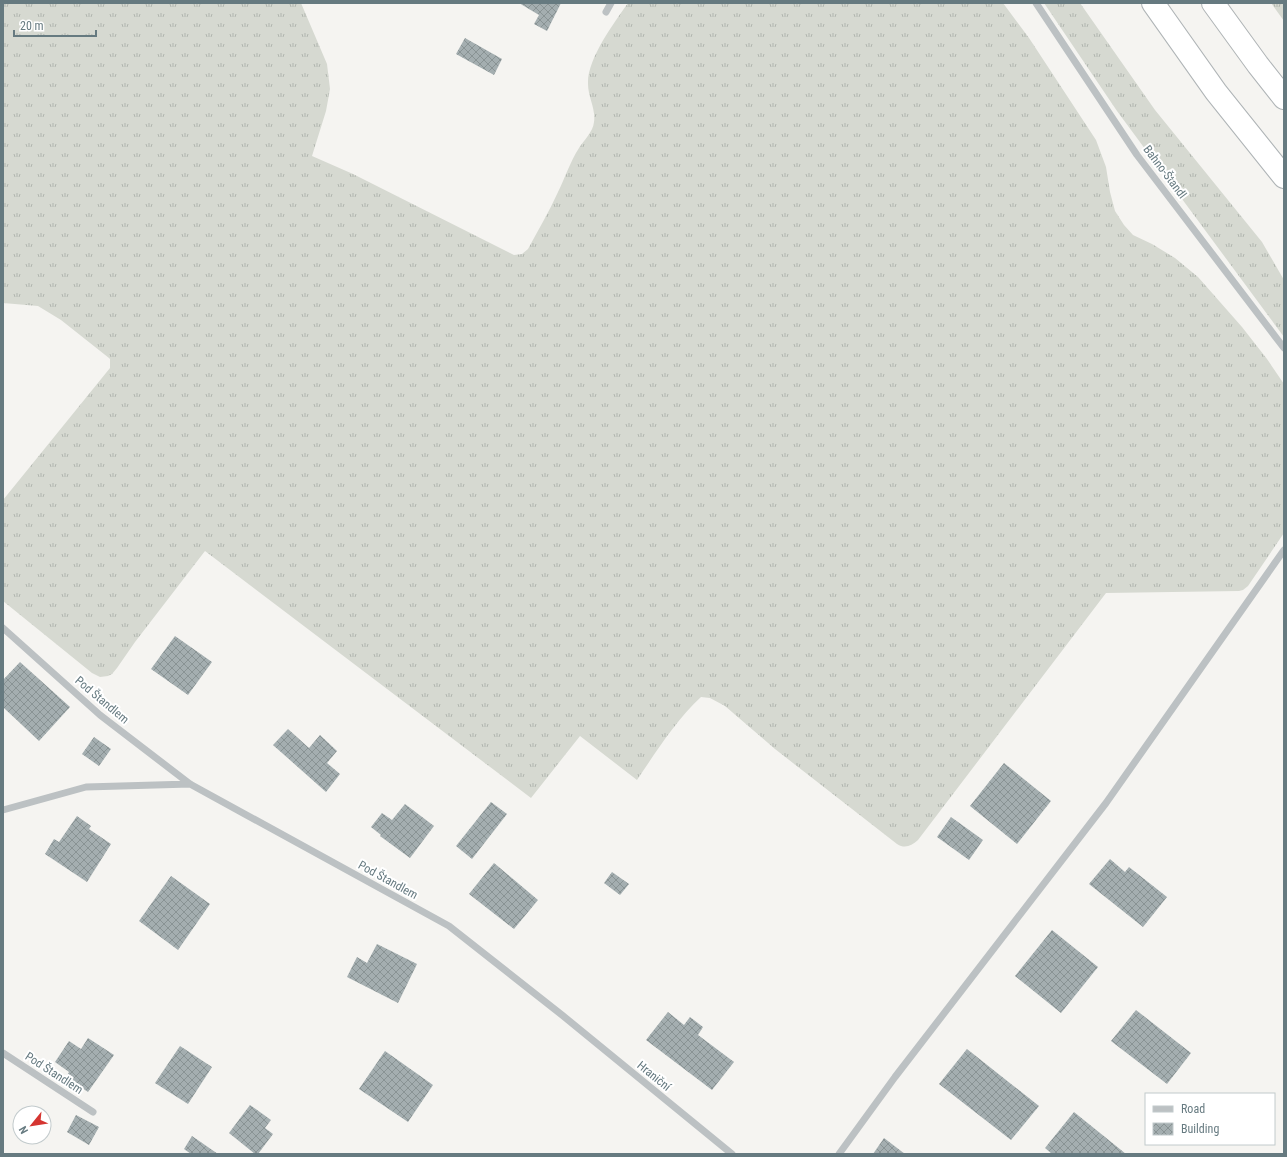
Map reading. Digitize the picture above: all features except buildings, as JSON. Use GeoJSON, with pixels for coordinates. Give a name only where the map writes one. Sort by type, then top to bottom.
{"type":"FeatureCollection","features":[{"type":"Feature","properties":{"kind":"highway"},"geometry":{"type":"LineString","coordinates":[[1153,3],[1216,92],[1284,177]]}},
{"type":"Feature","properties":{"kind":"highway"},"geometry":{"type":"LineString","coordinates":[[1213,3],[1284,98]]}},
{"type":"Feature","properties":{"kind":"street"},"geometry":{"type":"LineString","coordinates":[[606,12],[611,3]]}},
{"type":"Feature","properties":{"kind":"street","name":"Bahno-Štandl"},"geometry":{"type":"LineString","coordinates":[[1036,3],[1138,155],[1284,348]]}},
{"type":"Feature","properties":{"kind":"street"},"geometry":{"type":"LineString","coordinates":[[839,1154],[895,1077],[1106,803],[1284,550]]}},
{"type":"Feature","properties":{"kind":"street","name":"Pod Štandlem"},"geometry":{"type":"LineString","coordinates":[[3,628],[100,715],[190,784],[449,926],[562,1016]]}},
{"type":"Feature","properties":{"kind":"street"},"geometry":{"type":"LineString","coordinates":[[3,810],[86,787],[190,784]]}},
{"type":"Feature","properties":{"kind":"street","name":"Hraniční"},"geometry":{"type":"LineString","coordinates":[[562,1016],[732,1154]]}},
{"type":"Feature","properties":{"kind":"street","name":"Pod Štandlem"},"geometry":{"type":"LineString","coordinates":[[3,1053],[93,1112]]}},
{"type":"Feature","properties":{"kind":"green space"},"geometry":{"type":"Polygon","coordinates":[[[3,3],[301,3],[327,64],[330,89],[326,111],[312,156],[353,174],[514,255],[522,254],[528,249],[561,187],[570,164],[592,129],[594,112],[589,94],[589,74],[602,42],[628,3],[1003,3],[1029,38],[1096,140],[1106,167],[1115,211],[1124,225],[1133,235],[1152,244],[1175,258],[1198,277],[1242,327],[1284,384],[1284,533],[1248,586],[1243,590],[1106,593],[918,840],[905,847],[897,844],[775,749],[725,706],[710,698],[701,697],[683,716],[637,780],[580,736],[531,798],[205,551],[112,674],[100,677],[92,673],[3,601],[3,500],[110,368],[110,359],[61,320],[38,306],[3,303],[3,3]]]}},
{"type":"Feature","properties":{"kind":"green space"},"geometry":{"type":"Polygon","coordinates":[[[1044,3],[1080,3],[1155,110],[1262,242],[1284,280],[1284,337],[1117,111],[1044,3]]]}},
{"type":"Feature","properties":{"kind":"green space"},"geometry":{"type":"Polygon","coordinates":[[[1271,3],[1284,3],[1284,21],[1271,3]]]}}]}
